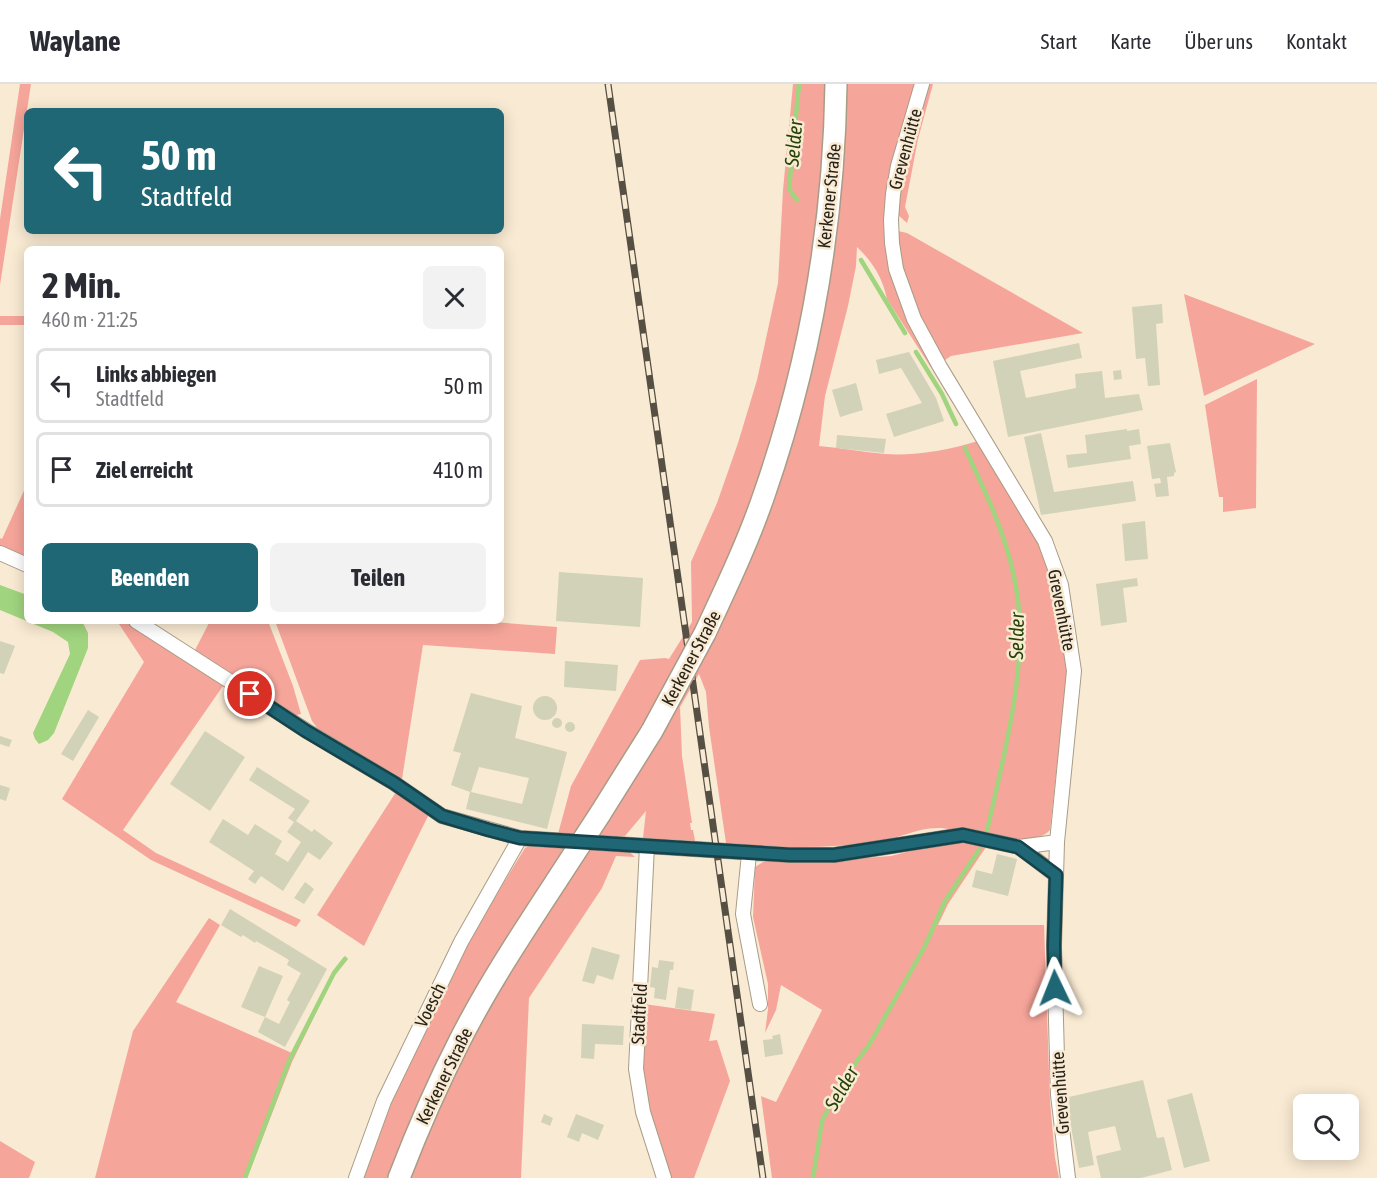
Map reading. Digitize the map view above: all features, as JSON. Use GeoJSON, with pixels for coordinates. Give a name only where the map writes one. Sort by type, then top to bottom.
{"type":"FeatureCollection","features":[{"type":"Feature","properties":{"kind":"main road","name":"Kerkener Straße"},"geometry":{"type":"LineString","coordinates":[[399,1178],[422,1118],[461,1038],[505,962],[652,731],[705,633],[748,537],[785,430],[803,362],[820,278],[834,148],[836,84]]}},
{"type":"Feature","properties":{"kind":"street","name":"Grevenhütte"},"geometry":{"type":"LineString","coordinates":[[922,84],[898,166],[891,220],[896,268],[914,319],[940,367],[1046,541],[1061,585],[1074,671],[1057,842],[1054,946],[1058,1095],[1068,1178]]}},
{"type":"Feature","properties":{"kind":"street"},"geometry":{"type":"LineString","coordinates":[[0,553],[24,564]]}},
{"type":"Feature","properties":{"kind":"street"},"geometry":{"type":"LineString","coordinates":[[141,624],[306,731],[394,783],[442,816],[520,838],[749,854],[834,855],[963,835],[1018,847],[1057,842]]}},
{"type":"Feature","properties":{"kind":"street","name":"Voesch"},"geometry":{"type":"LineString","coordinates":[[357,1178],[384,1101],[461,942],[520,838]]}},
{"type":"Feature","properties":{"kind":"street","name":"Stadtfeld"},"geometry":{"type":"LineString","coordinates":[[647,846],[636,1069],[643,1112],[663,1178]]}},
{"type":"Feature","properties":{"kind":"street"},"geometry":{"type":"LineString","coordinates":[[1018,847],[1056,875]]}},
{"type":"Feature","properties":{"kind":"street"},"geometry":{"type":"LineString","coordinates":[[749,854],[744,914],[760,1004]]}},
{"type":"Feature","properties":{"kind":"shaded area"},"geometry":{"type":"Polygon","coordinates":[[[20,84],[31,84],[27,108],[24,108],[24,129],[0,285],[0,219],[20,84]]]}},
{"type":"Feature","properties":{"kind":"shaded area"},"geometry":{"type":"Polygon","coordinates":[[[793,84],[826,84],[820,210],[805,305],[786,389],[756,494],[733,556],[675,675],[576,835],[558,834],[571,786],[640,660],[669,659],[692,622],[691,562],[717,503],[738,443],[757,380],[778,283],[783,190],[793,84]]]}},
{"type":"Feature","properties":{"kind":"shaded area"},"geometry":{"type":"Polygon","coordinates":[[[847,84],[915,84],[890,168],[886,194],[885,219],[891,269],[1036,537],[1053,580],[1067,673],[1050,830],[1041,836],[1029,839],[932,828],[877,842],[839,846],[783,847],[726,843],[706,692],[699,674],[680,707],[682,756],[692,823],[690,823],[691,830],[693,830],[695,841],[643,838],[646,811],[625,836],[595,836],[730,604],[838,203],[847,84]],[[857,247],[856,266],[848,306],[825,396],[819,446],[885,454],[908,454],[944,450],[978,441],[887,299],[880,278],[857,247]]]}},
{"type":"Feature","properties":{"kind":"shaded area"},"geometry":{"type":"Polygon","coordinates":[[[930,84],[933,84],[918,139],[905,207],[909,216],[907,223],[897,214],[907,159],[930,84]]]}},
{"type":"Feature","properties":{"kind":"shaded area"},"geometry":{"type":"Polygon","coordinates":[[[898,231],[907,233],[1083,333],[951,356],[945,360],[913,298],[903,267],[898,231]]]}},
{"type":"Feature","properties":{"kind":"shaded area"},"geometry":{"type":"Polygon","coordinates":[[[1184,294],[1315,344],[1204,396],[1184,294]]]}},
{"type":"Feature","properties":{"kind":"shaded area"},"geometry":{"type":"Polygon","coordinates":[[[0,316],[24,316],[24,325],[0,325],[0,316]]]}},
{"type":"Feature","properties":{"kind":"shaded area"},"geometry":{"type":"Polygon","coordinates":[[[1257,379],[1256,508],[1223,512],[1223,497],[1219,497],[1205,405],[1257,379]]]}},
{"type":"Feature","properties":{"kind":"shaded area"},"geometry":{"type":"Polygon","coordinates":[[[24,491],[24,559],[0,548],[0,538],[2,539],[24,491]]]}},
{"type":"Feature","properties":{"kind":"shaded area"},"geometry":{"type":"Polygon","coordinates":[[[0,585],[24,594],[24,620],[0,610],[0,585]]]}},
{"type":"Feature","properties":{"kind":"shaded area"},"geometry":{"type":"Polygon","coordinates":[[[504,623],[557,627],[555,654],[423,645],[402,779],[324,737],[312,721],[276,624],[504,623]]]}},
{"type":"Feature","properties":{"kind":"shaded area"},"geometry":{"type":"Polygon","coordinates":[[[34,624],[84,624],[88,633],[88,648],[54,733],[48,740],[39,744],[33,733],[70,654],[68,642],[53,632],[34,624]]]}},
{"type":"Feature","properties":{"kind":"shaded area"},"geometry":{"type":"Polygon","coordinates":[[[119,624],[132,624],[225,683],[123,830],[156,853],[301,920],[296,927],[151,860],[62,799],[144,662],[119,624]]]}},
{"type":"Feature","properties":{"kind":"shaded area"},"geometry":{"type":"Polygon","coordinates":[[[208,624],[269,624],[301,714],[291,716],[194,652],[208,624]]]}},
{"type":"Feature","properties":{"kind":"shaded area"},"geometry":{"type":"Polygon","coordinates":[[[396,792],[429,814],[364,946],[317,915],[396,792]]]}},
{"type":"Feature","properties":{"kind":"shaded area"},"geometry":{"type":"Polygon","coordinates":[[[942,843],[978,843],[986,847],[948,904],[938,925],[1044,925],[1050,1101],[1059,1178],[772,1178],[761,1096],[776,1102],[822,1010],[781,985],[776,1010],[765,1033],[768,984],[753,917],[755,867],[765,861],[837,860],[891,856],[942,843]]]}},
{"type":"Feature","properties":{"kind":"shaded area"},"geometry":{"type":"Polygon","coordinates":[[[531,845],[627,850],[635,857],[616,856],[602,888],[529,998],[521,1178],[409,1178],[453,1075],[565,852],[392,1178],[363,1178],[373,1147],[426,1021],[470,938],[525,848],[531,845]]]}},
{"type":"Feature","properties":{"kind":"shaded area"},"geometry":{"type":"Polygon","coordinates":[[[209,918],[220,925],[176,1002],[292,1053],[333,972],[345,956],[348,959],[335,974],[292,1062],[247,1178],[95,1178],[133,1031],[209,918]]]}},
{"type":"Feature","properties":{"kind":"shaded area"},"geometry":{"type":"Polygon","coordinates":[[[644,1004],[715,1014],[709,1041],[717,1040],[730,1081],[694,1178],[669,1178],[648,1110],[642,1068],[644,1004]]]}},
{"type":"Feature","properties":{"kind":"shaded area"},"geometry":{"type":"Polygon","coordinates":[[[0,1141],[35,1162],[29,1178],[0,1178],[0,1141]]]}},
{"type":"Feature","properties":{"kind":"building"},"geometry":{"type":"Polygon","coordinates":[[[1162,304],[1163,323],[1156,324],[1160,385],[1148,386],[1145,358],[1136,359],[1132,307],[1162,304]]]}},
{"type":"Feature","properties":{"kind":"building"},"geometry":{"type":"Polygon","coordinates":[[[1079,343],[1082,358],[1020,371],[1026,398],[1076,388],[1075,374],[1102,371],[1105,398],[1139,394],[1143,410],[1008,437],[993,361],[1079,343]]]}},
{"type":"Feature","properties":{"kind":"building"},"geometry":{"type":"Polygon","coordinates":[[[909,352],[936,398],[944,421],[894,437],[886,414],[922,403],[901,368],[879,374],[876,360],[909,352]]]}},
{"type":"Feature","properties":{"kind":"building"},"geometry":{"type":"Polygon","coordinates":[[[1121,370],[1122,379],[1114,380],[1113,371],[1121,370]]]}},
{"type":"Feature","properties":{"kind":"building"},"geometry":{"type":"Polygon","coordinates":[[[856,383],[863,410],[840,417],[832,390],[856,383]]]}},
{"type":"Feature","properties":{"kind":"building"},"geometry":{"type":"Polygon","coordinates":[[[1127,429],[1127,431],[1139,429],[1141,444],[1129,446],[1131,459],[1068,468],[1066,455],[1087,453],[1085,435],[1127,429]]]}},
{"type":"Feature","properties":{"kind":"building"},"geometry":{"type":"Polygon","coordinates":[[[1041,433],[1054,492],[1133,481],[1136,501],[1041,515],[1024,437],[1041,433]]]}},
{"type":"Feature","properties":{"kind":"building"},"geometry":{"type":"Polygon","coordinates":[[[837,435],[886,439],[884,453],[836,448],[837,435]]]}},
{"type":"Feature","properties":{"kind":"building"},"geometry":{"type":"Polygon","coordinates":[[[1170,443],[1176,472],[1174,476],[1167,477],[1169,496],[1156,497],[1154,484],[1161,483],[1160,478],[1152,479],[1147,446],[1170,443]]]}},
{"type":"Feature","properties":{"kind":"building"},"geometry":{"type":"Polygon","coordinates":[[[1145,521],[1148,559],[1125,561],[1122,524],[1145,521]]]}},
{"type":"Feature","properties":{"kind":"building"},"geometry":{"type":"Polygon","coordinates":[[[559,572],[643,578],[640,627],[556,621],[559,572]]]}},
{"type":"Feature","properties":{"kind":"building"},"geometry":{"type":"Polygon","coordinates":[[[1137,578],[1138,586],[1123,588],[1127,622],[1101,626],[1096,584],[1137,578]]]}},
{"type":"Feature","properties":{"kind":"building"},"geometry":{"type":"Polygon","coordinates":[[[0,641],[15,646],[4,674],[0,673],[0,641]]]}},
{"type":"Feature","properties":{"kind":"building"},"geometry":{"type":"Polygon","coordinates":[[[565,661],[618,665],[616,691],[564,687],[565,661]]]}},
{"type":"Feature","properties":{"kind":"building"},"geometry":{"type":"Polygon","coordinates":[[[471,693],[522,706],[515,738],[567,752],[547,829],[466,809],[470,792],[451,785],[461,753],[453,751],[471,693]],[[479,767],[471,792],[522,804],[529,778],[479,767]]]}},
{"type":"Feature","properties":{"kind":"building"},"geometry":{"type":"Polygon","coordinates":[[[545,696],[553,700],[557,708],[553,716],[545,720],[537,716],[533,708],[537,700],[545,696]]]}},
{"type":"Feature","properties":{"kind":"building"},"geometry":{"type":"Polygon","coordinates":[[[88,710],[99,717],[73,761],[61,754],[88,710]]]}},
{"type":"Feature","properties":{"kind":"building"},"geometry":{"type":"Polygon","coordinates":[[[557,718],[561,719],[561,727],[557,728],[553,727],[552,723],[553,719],[557,718]]]}},
{"type":"Feature","properties":{"kind":"building"},"geometry":{"type":"Polygon","coordinates":[[[570,722],[574,723],[574,731],[570,732],[566,731],[565,727],[566,723],[570,722]]]}},
{"type":"Feature","properties":{"kind":"building"},"geometry":{"type":"Polygon","coordinates":[[[205,731],[245,757],[210,811],[170,784],[205,731]]]}},
{"type":"Feature","properties":{"kind":"building"},"geometry":{"type":"Polygon","coordinates":[[[0,736],[12,740],[9,747],[0,744],[0,736]]]}},
{"type":"Feature","properties":{"kind":"building"},"geometry":{"type":"Polygon","coordinates":[[[257,767],[310,801],[296,821],[312,832],[314,829],[333,843],[320,860],[308,852],[283,891],[261,876],[255,884],[248,879],[254,871],[209,842],[223,819],[248,835],[255,824],[282,841],[275,854],[288,862],[301,842],[287,832],[294,822],[288,818],[295,809],[249,780],[257,767]]]}},
{"type":"Feature","properties":{"kind":"building"},"geometry":{"type":"Polygon","coordinates":[[[0,785],[10,788],[6,801],[0,799],[0,785]]]}},
{"type":"Feature","properties":{"kind":"building"},"geometry":{"type":"Polygon","coordinates":[[[997,854],[1017,859],[1008,896],[972,887],[976,870],[992,874],[997,854]]]}},
{"type":"Feature","properties":{"kind":"building"},"geometry":{"type":"Polygon","coordinates":[[[305,882],[314,889],[304,904],[294,898],[305,882]]]}},
{"type":"Feature","properties":{"kind":"building"},"geometry":{"type":"Polygon","coordinates":[[[230,909],[327,969],[285,1047],[258,1032],[265,1017],[279,1024],[290,1002],[287,1000],[301,973],[287,965],[289,960],[279,954],[221,925],[230,909]]]}},
{"type":"Feature","properties":{"kind":"building"},"geometry":{"type":"Polygon","coordinates":[[[592,947],[620,955],[613,980],[597,975],[594,984],[582,981],[592,947]]]}},
{"type":"Feature","properties":{"kind":"building"},"geometry":{"type":"Polygon","coordinates":[[[659,960],[674,962],[673,970],[670,970],[666,1000],[654,998],[655,988],[650,987],[652,967],[658,968],[659,960]]]}},
{"type":"Feature","properties":{"kind":"building"},"geometry":{"type":"Polygon","coordinates":[[[259,966],[283,976],[265,1017],[241,1007],[259,966]]]}},
{"type":"Feature","properties":{"kind":"building"},"geometry":{"type":"Polygon","coordinates":[[[678,987],[694,990],[691,1010],[675,1008],[678,987]]]}},
{"type":"Feature","properties":{"kind":"building"},"geometry":{"type":"Polygon","coordinates":[[[582,1024],[624,1026],[623,1045],[595,1044],[594,1059],[581,1058],[582,1024]]]}},
{"type":"Feature","properties":{"kind":"building"},"geometry":{"type":"Polygon","coordinates":[[[780,1034],[783,1054],[765,1057],[763,1040],[773,1039],[772,1036],[780,1034]]]}},
{"type":"Feature","properties":{"kind":"building"},"geometry":{"type":"Polygon","coordinates":[[[1143,1080],[1157,1138],[1164,1137],[1172,1170],[1141,1178],[1101,1178],[1096,1156],[1121,1150],[1115,1126],[1088,1132],[1094,1165],[1079,1168],[1070,1122],[1069,1097],[1143,1080]]]}},
{"type":"Feature","properties":{"kind":"building"},"geometry":{"type":"Polygon","coordinates":[[[1192,1093],[1210,1161],[1184,1168],[1167,1100],[1192,1093]]]}},
{"type":"Feature","properties":{"kind":"building"},"geometry":{"type":"Polygon","coordinates":[[[544,1114],[553,1118],[550,1126],[541,1122],[544,1114]]]}},
{"type":"Feature","properties":{"kind":"building"},"geometry":{"type":"Polygon","coordinates":[[[576,1114],[604,1125],[598,1140],[582,1133],[579,1142],[567,1137],[576,1114]]]}},
{"type":"Feature","properties":{"kind":"waterway","name":"Selder"},"geometry":{"type":"LineString","coordinates":[[797,200],[789,189],[799,84]]}},
{"type":"Feature","properties":{"kind":"waterway","name":"Selder"},"geometry":{"type":"LineString","coordinates":[[861,260],[905,333]]}},
{"type":"Feature","properties":{"kind":"waterway","name":"Selder"},"geometry":{"type":"LineString","coordinates":[[916,352],[942,394],[956,424]]}},
{"type":"Feature","properties":{"kind":"waterway","name":"Selder"},"geometry":{"type":"LineString","coordinates":[[965,448],[1005,544],[1019,607],[1020,639],[1014,704],[987,831]]}},
{"type":"Feature","properties":{"kind":"waterway","name":"Selder"},"geometry":{"type":"LineString","coordinates":[[813,1178],[822,1121],[845,1077],[869,1045],[924,948],[945,901],[979,850]]}},
{"type":"Feature","properties":{"kind":"waterway"},"geometry":{"type":"LineString","coordinates":[[245,1178],[289,1061],[334,973],[345,959]]}},
{"type":"Feature","properties":{"kind":"railway"},"geometry":{"type":"LineString","coordinates":[[608,84],[763,1178]]}},
{"type":"Feature","properties":{"kind":"route"},"geometry":{"type":"LineString","coordinates":[[250,694],[306,731],[394,783],[442,816],[520,838],[790,855],[834,855],[963,835],[1018,847],[1056,875],[1055,988]]}}]}
